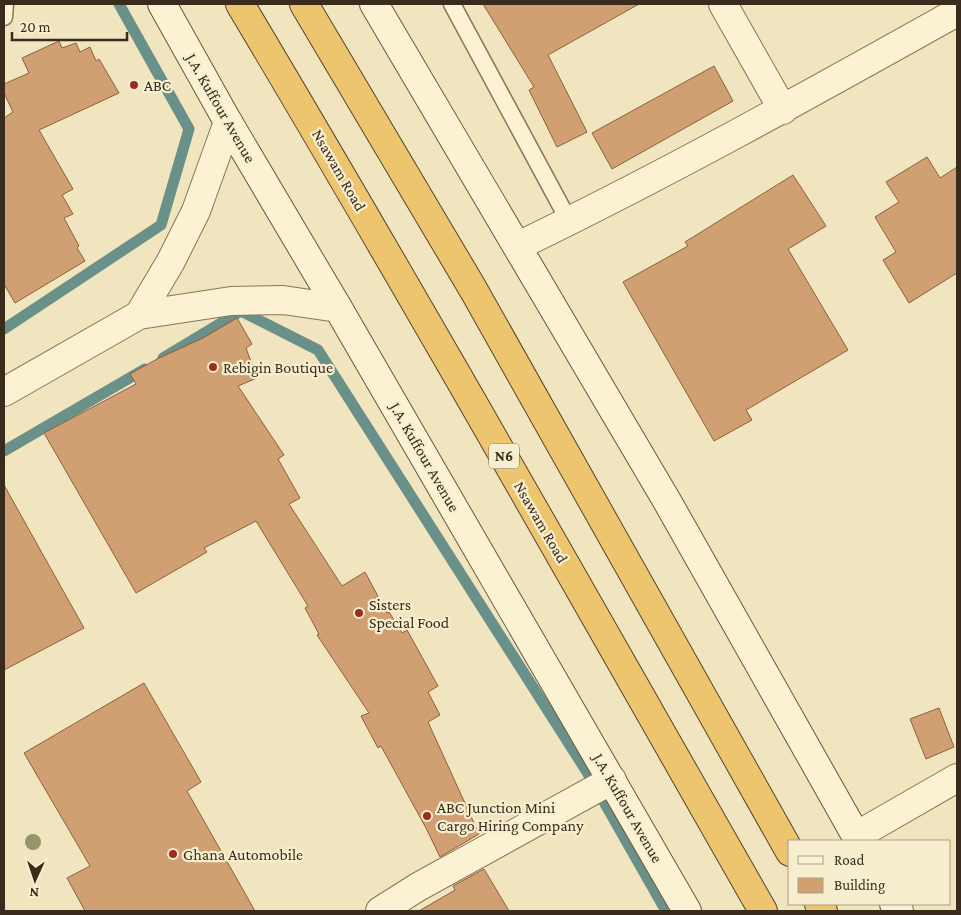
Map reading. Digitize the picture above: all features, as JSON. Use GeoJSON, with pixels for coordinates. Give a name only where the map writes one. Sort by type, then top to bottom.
{"type":"FeatureCollection","features":[{"type":"Feature","properties":{"kind":"highway","name":"Nsawam Road"},"geometry":{"type":"LineString","coordinates":[[240,4],[422,313],[764,911]]}},
{"type":"Feature","properties":{"kind":"highway"},"geometry":{"type":"LineString","coordinates":[[304,4],[472,289],[788,848]]}},
{"type":"Feature","properties":{"kind":"main road","name":"J.A. Kuffour Avenue"},"geometry":{"type":"LineString","coordinates":[[162,4],[228,122],[338,308],[687,911]]}},
{"type":"Feature","properties":{"kind":"main road"},"geometry":{"type":"LineString","coordinates":[[374,4],[667,501],[858,838],[957,778]]}},
{"type":"Feature","properties":{"kind":"main road"},"geometry":{"type":"LineString","coordinates":[[723,4],[783,110]]}},
{"type":"Feature","properties":{"kind":"main road"},"geometry":{"type":"LineString","coordinates":[[518,246],[783,110],[957,12]]}},
{"type":"Feature","properties":{"kind":"main road"},"geometry":{"type":"LineString","coordinates":[[139,315],[171,261],[196,211],[228,122]]}},
{"type":"Feature","properties":{"kind":"main road"},"geometry":{"type":"LineString","coordinates":[[4,392],[139,315],[231,301],[283,300],[338,308]]}},
{"type":"Feature","properties":{"kind":"main road"},"geometry":{"type":"LineString","coordinates":[[380,911],[418,887],[612,780]]}},
{"type":"Feature","properties":{"kind":"lane"},"geometry":{"type":"LineString","coordinates":[[4,17],[5,4]]}},
{"type":"Feature","properties":{"kind":"lane"},"geometry":{"type":"LineString","coordinates":[[452,4],[569,221]]}},
{"type":"Feature","properties":{"kind":"building"},"geometry":{"type":"Polygon","coordinates":[[[483,4],[639,4],[548,55],[587,132],[557,147],[529,90],[534,87],[483,4]]]}},
{"type":"Feature","properties":{"kind":"building"},"geometry":{"type":"Polygon","coordinates":[[[59,41],[62,48],[76,43],[80,52],[90,47],[96,61],[99,59],[119,93],[39,130],[73,189],[62,195],[73,214],[64,218],[85,261],[15,303],[4,284],[4,118],[13,112],[4,93],[4,84],[29,73],[22,58],[59,41]]]}},
{"type":"Feature","properties":{"kind":"building"},"geometry":{"type":"Polygon","coordinates":[[[714,66],[733,101],[612,169],[592,133],[714,66]]]}},
{"type":"Feature","properties":{"kind":"building"},"geometry":{"type":"Polygon","coordinates":[[[927,157],[940,178],[957,167],[957,273],[909,303],[883,260],[896,252],[875,217],[899,202],[886,182],[927,157]]]}},
{"type":"Feature","properties":{"kind":"building"},"geometry":{"type":"Polygon","coordinates":[[[793,175],[826,226],[788,249],[848,350],[746,410],[752,420],[714,441],[623,282],[688,246],[685,242],[793,175]]]}},
{"type":"Feature","properties":{"kind":"building"},"geometry":{"type":"Polygon","coordinates":[[[237,318],[252,344],[246,348],[257,378],[238,386],[284,455],[278,459],[300,498],[289,504],[342,586],[365,572],[387,613],[389,612],[402,633],[407,630],[438,686],[428,692],[440,715],[428,722],[479,834],[440,857],[381,746],[378,748],[361,716],[369,713],[317,635],[319,634],[305,608],[308,606],[256,521],[204,548],[207,552],[136,593],[44,433],[136,384],[130,374],[157,359],[203,338],[237,318]]]}},
{"type":"Feature","properties":{"kind":"building"},"geometry":{"type":"Polygon","coordinates":[[[4,485],[84,628],[4,670],[4,485]]]}},
{"type":"Feature","properties":{"kind":"building"},"geometry":{"type":"Polygon","coordinates":[[[144,683],[201,782],[187,791],[255,911],[85,911],[67,878],[90,866],[24,753],[144,683]]]}},
{"type":"Feature","properties":{"kind":"building"},"geometry":{"type":"Polygon","coordinates":[[[939,708],[954,747],[926,759],[910,719],[939,708]]]}},
{"type":"Feature","properties":{"kind":"building"},"geometry":{"type":"Polygon","coordinates":[[[484,869],[509,911],[419,911],[455,890],[453,886],[484,869]]]}},
{"type":"Feature","properties":{"kind":"waterway"},"geometry":{"type":"LineString","coordinates":[[4,329],[161,225],[189,129],[119,4]]}},
{"type":"Feature","properties":{"kind":"waterway"},"geometry":{"type":"LineString","coordinates":[[163,358],[241,311],[318,350],[587,772],[666,911]]}},
{"type":"Feature","properties":{"kind":"waterway"},"geometry":{"type":"LineString","coordinates":[[4,451],[145,369]]}},
{"type":"Feature","properties":{"kind":"place","name":"ABC"},"geometry":{"type":"Point","coordinates":[134,85]}},
{"type":"Feature","properties":{"kind":"place","name":"Rebigin Boutique"},"geometry":{"type":"Point","coordinates":[213,367]}},
{"type":"Feature","properties":{"kind":"place","name":"Sisters Special Food"},"geometry":{"type":"Point","coordinates":[359,613]}},
{"type":"Feature","properties":{"kind":"place","name":"ABC Junction Mini Cargo Hiring Company"},"geometry":{"type":"Point","coordinates":[427,816]}},
{"type":"Feature","properties":{"kind":"place","name":"Ghana Automobile"},"geometry":{"type":"Point","coordinates":[173,854]}}]}
